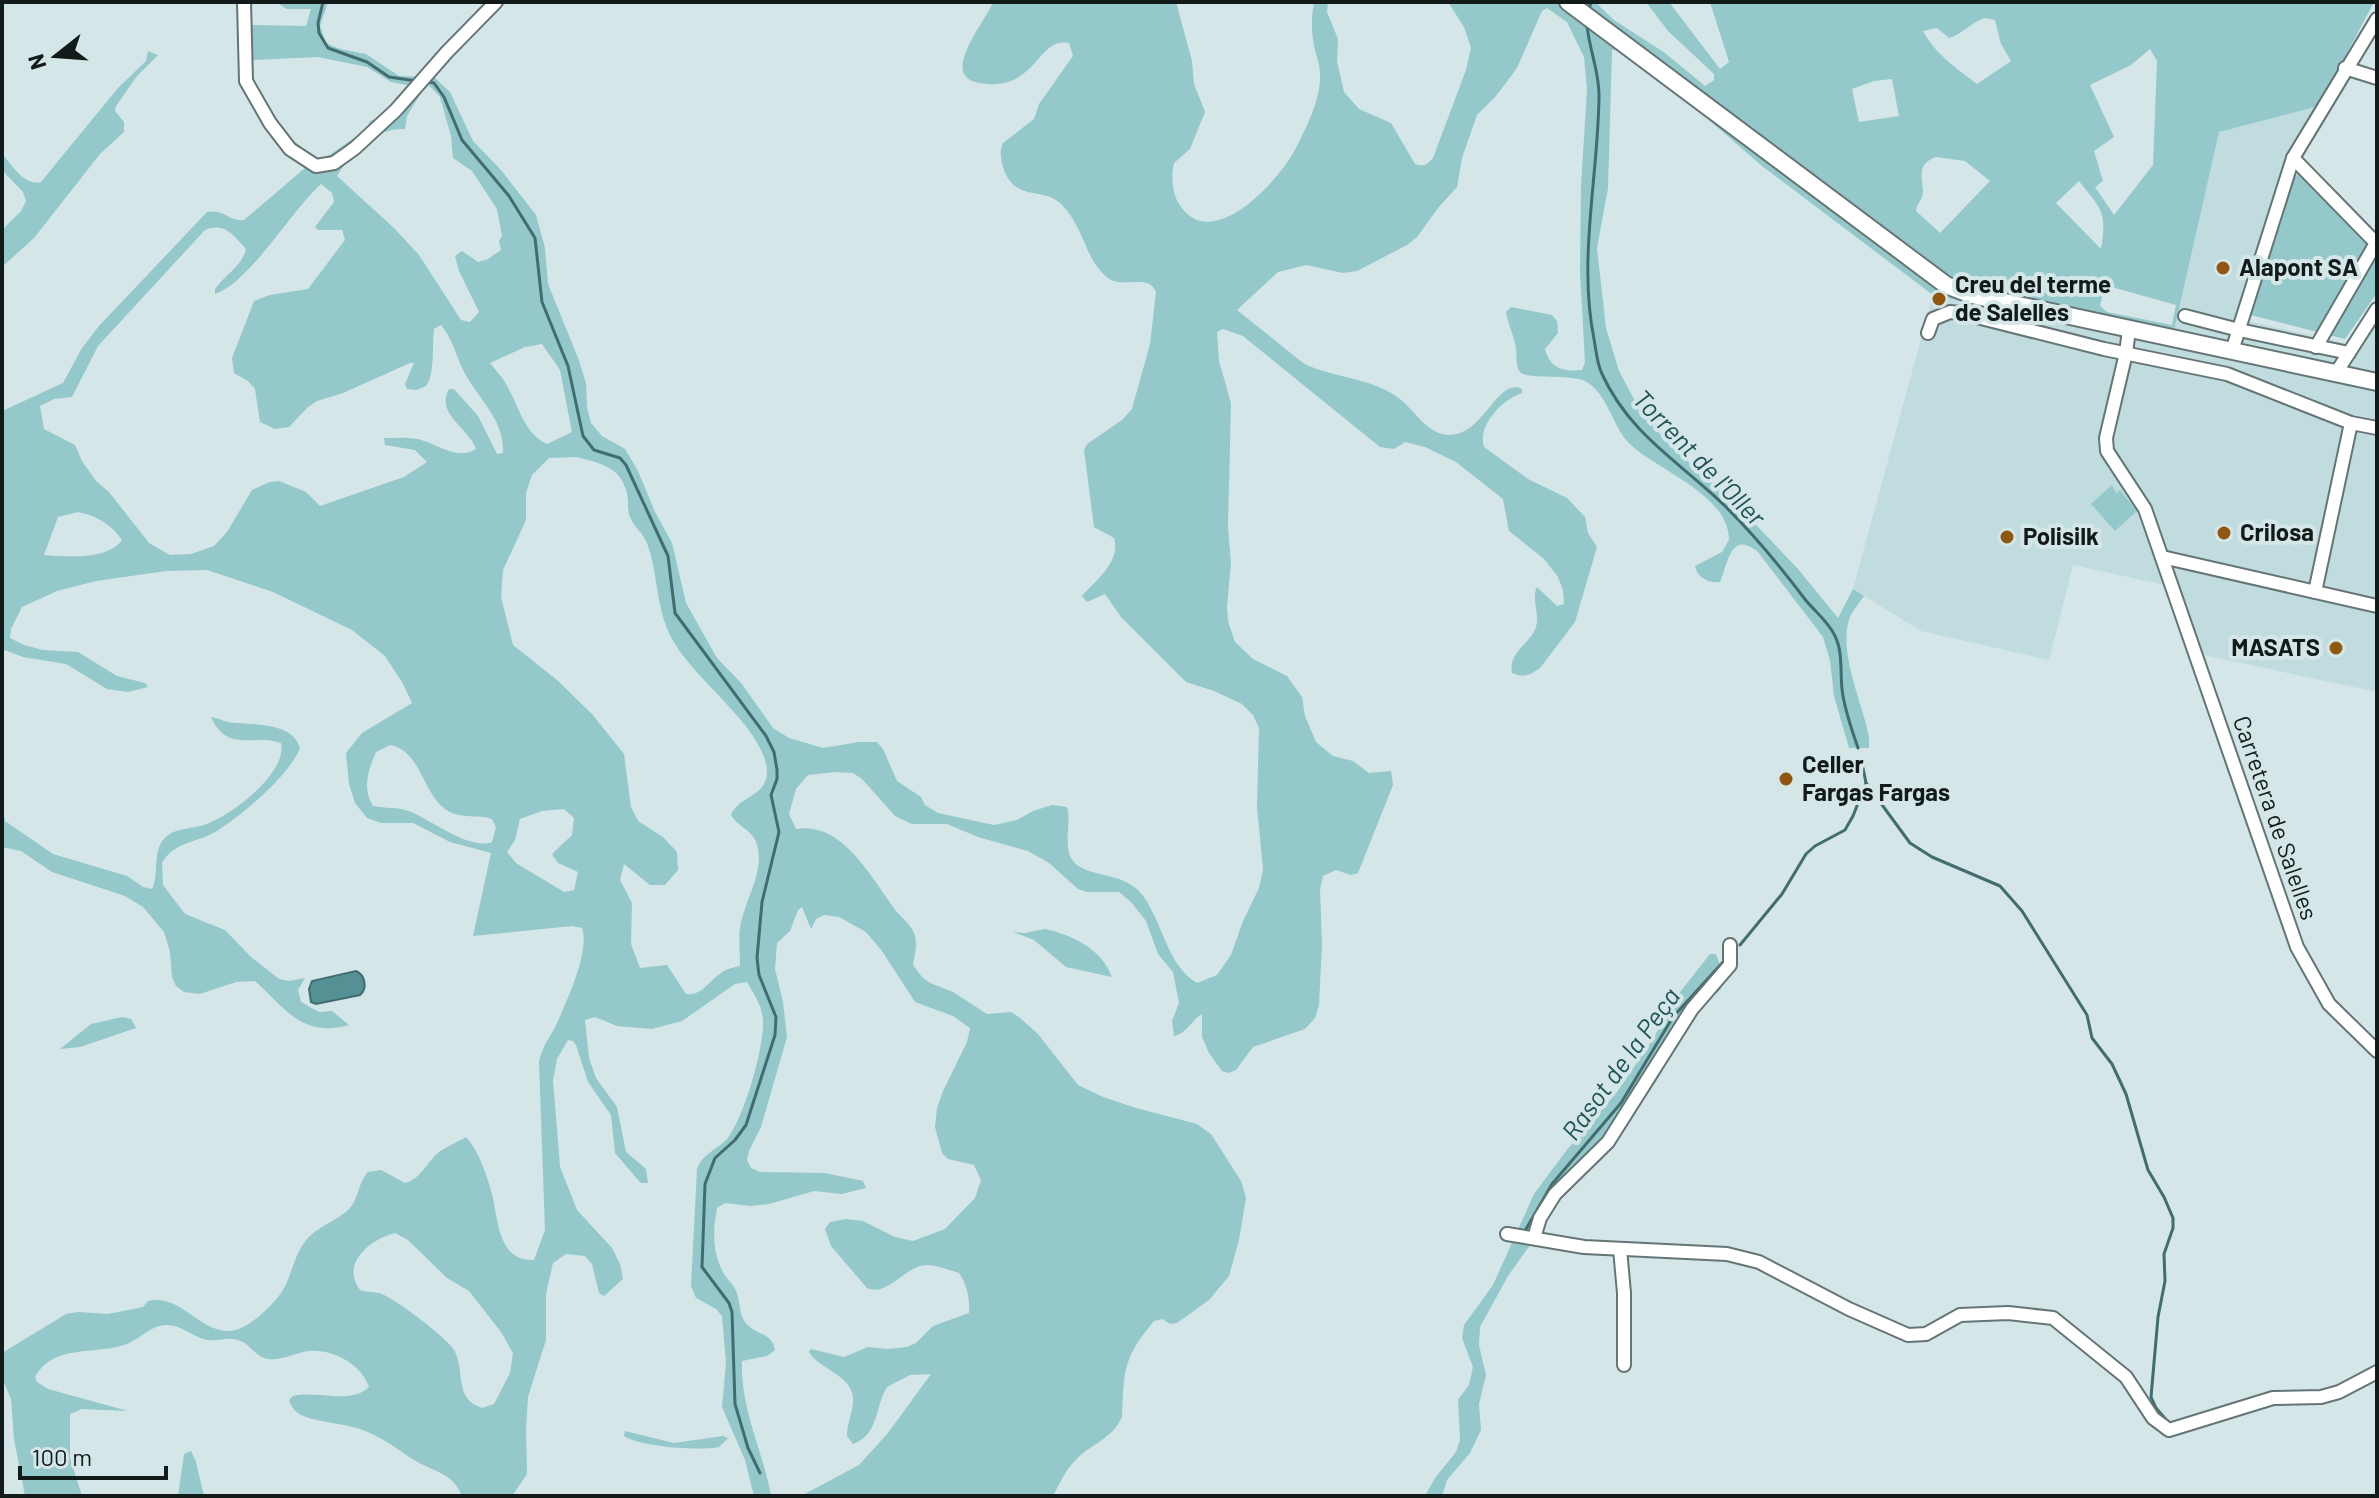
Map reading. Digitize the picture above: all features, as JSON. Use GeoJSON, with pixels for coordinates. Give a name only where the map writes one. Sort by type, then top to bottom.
{"type":"FeatureCollection","features":[{"type":"Feature","properties":{"kind":"street"},"geometry":{"type":"LineString","coordinates":[[244,2],[246,81],[270,123],[290,149],[316,166],[334,163],[355,148],[396,110],[496,2]]}},
{"type":"Feature","properties":{"kind":"street"},"geometry":{"type":"LineString","coordinates":[[1568,2],[1946,285],[1972,295],[2377,382]]}},
{"type":"Feature","properties":{"kind":"street"},"geometry":{"type":"LineString","coordinates":[[2232,351],[2293,158],[2376,21]]}},
{"type":"Feature","properties":{"kind":"street"},"geometry":{"type":"LineString","coordinates":[[2345,68],[2377,78]]}},
{"type":"Feature","properties":{"kind":"street"},"geometry":{"type":"LineString","coordinates":[[2293,158],[2376,243],[2316,347]]}},
{"type":"Feature","properties":{"kind":"street"},"geometry":{"type":"LineString","coordinates":[[2336,373],[2377,309]]}},
{"type":"Feature","properties":{"kind":"street"},"geometry":{"type":"LineString","coordinates":[[1928,333],[1933,319],[1950,312],[2104,349],[2227,374],[2351,423],[2377,428]]}},
{"type":"Feature","properties":{"kind":"street"},"geometry":{"type":"LineString","coordinates":[[2185,316],[2349,353]]}},
{"type":"Feature","properties":{"kind":"street","name":"Carretera de Salelles"},"geometry":{"type":"LineString","coordinates":[[2129,330],[2106,438],[2107,451],[2145,509],[2297,947],[2329,1004],[2377,1051]]}},
{"type":"Feature","properties":{"kind":"street"},"geometry":{"type":"LineString","coordinates":[[2092,357],[2104,349]]}},
{"type":"Feature","properties":{"kind":"street"},"geometry":{"type":"LineString","coordinates":[[2315,592],[2351,423]]}},
{"type":"Feature","properties":{"kind":"street"},"geometry":{"type":"LineString","coordinates":[[2162,557],[2377,606]]}},
{"type":"Feature","properties":{"kind":"street"},"geometry":{"type":"LineString","coordinates":[[1534,1238],[1540,1218],[1555,1194],[1608,1142],[1692,1009],[1730,965],[1730,945]]}},
{"type":"Feature","properties":{"kind":"street"},"geometry":{"type":"LineString","coordinates":[[1507,1234],[1584,1247],[1727,1254],[1759,1262],[1849,1309],[1908,1335],[1926,1334],[1960,1315],[2008,1313],[2053,1318],[2120,1370],[2153,1418],[2169,1430],[2273,1398],[2321,1397],[2339,1392],[2377,1372]]}},
{"type":"Feature","properties":{"kind":"street"},"geometry":{"type":"LineString","coordinates":[[1620,1249],[1624,1293],[1624,1365]]}},
{"type":"Feature","properties":{"kind":"shaded area"},"geometry":{"type":"Polygon","coordinates":[[[242,2],[251,2],[251,25],[306,26],[311,9],[287,9],[275,2],[328,2],[320,26],[326,43],[366,54],[399,76],[434,77],[450,92],[473,141],[501,170],[536,215],[545,248],[548,284],[586,383],[591,423],[602,436],[625,449],[672,543],[686,603],[717,658],[742,684],[773,728],[789,738],[823,748],[877,742],[897,781],[938,813],[994,825],[1017,820],[1052,805],[1067,807],[1068,848],[1073,861],[1086,870],[1123,881],[1139,891],[1154,914],[1171,953],[1186,975],[1197,983],[1217,975],[1231,955],[1259,888],[1263,870],[1257,807],[1259,728],[1253,715],[1242,704],[1186,682],[1121,617],[1105,594],[1087,602],[1082,596],[1111,563],[1115,547],[1114,538],[1094,527],[1084,450],[1087,444],[1122,420],[1132,409],[1150,344],[1156,292],[1148,283],[1108,278],[1094,262],[1076,223],[1062,205],[1055,199],[1022,190],[1008,178],[1001,158],[1003,143],[1034,119],[1039,104],[1073,56],[1069,43],[1058,43],[1013,80],[998,84],[979,83],[968,78],[963,70],[964,59],[993,2],[1176,2],[1192,61],[1194,84],[1205,112],[1190,149],[1174,163],[1172,178],[1179,204],[1193,218],[1209,222],[1227,217],[1262,191],[1278,175],[1302,136],[1320,83],[1312,30],[1314,2],[1328,2],[1327,12],[1338,39],[1337,61],[1344,92],[1359,109],[1391,123],[1415,164],[1420,165],[1427,164],[1433,158],[1466,70],[1471,48],[1464,27],[1448,2],[1595,2],[1614,20],[1665,53],[1705,86],[1714,80],[1714,74],[1668,31],[1646,2],[1669,2],[1720,69],[1729,62],[1710,2],[2374,2],[2319,106],[2219,132],[2171,344],[1933,295],[1762,166],[1670,86],[1621,50],[1612,50],[1608,188],[1597,248],[1606,328],[1619,371],[1642,414],[1672,447],[1743,511],[1798,569],[1838,618],[1853,589],[1864,596],[1850,617],[1847,645],[1869,748],[1849,748],[1834,696],[1830,660],[1823,637],[1758,552],[1749,546],[1736,547],[1720,582],[1704,579],[1695,566],[1722,552],[1729,540],[1726,524],[1718,510],[1690,485],[1631,445],[1619,430],[1600,394],[1585,381],[1531,376],[1518,369],[1506,312],[1511,307],[1552,315],[1557,321],[1558,333],[1545,349],[1554,365],[1582,370],[1585,362],[1580,272],[1587,90],[1584,57],[1567,22],[1547,8],[1542,11],[1517,68],[1477,115],[1462,158],[1457,187],[1417,237],[1357,271],[1343,273],[1306,265],[1278,272],[1237,310],[1303,363],[1385,390],[1403,401],[1427,426],[1442,434],[1462,433],[1505,391],[1522,389],[1522,393],[1493,414],[1484,430],[1484,447],[1528,479],[1567,498],[1585,517],[1588,533],[1597,547],[1575,622],[1540,668],[1530,674],[1512,673],[1513,659],[1536,627],[1537,587],[1557,606],[1564,604],[1563,590],[1558,577],[1544,559],[1509,531],[1503,499],[1456,462],[1425,447],[1405,442],[1394,449],[1380,447],[1243,336],[1223,329],[1217,332],[1219,361],[1231,403],[1228,527],[1231,563],[1227,606],[1235,642],[1253,659],[1287,676],[1302,697],[1305,716],[1316,742],[1333,756],[1353,761],[1369,773],[1391,771],[1393,785],[1358,873],[1351,875],[1336,870],[1323,876],[1320,889],[1322,944],[1319,1005],[1315,1018],[1305,1029],[1253,1047],[1236,1070],[1229,1073],[1222,1071],[1209,1053],[1202,1037],[1202,1014],[1182,1033],[1174,1036],[1172,1021],[1179,1003],[1173,972],[1158,954],[1146,921],[1119,892],[1078,889],[1049,863],[1028,851],[978,837],[947,824],[912,824],[895,816],[853,773],[808,775],[796,789],[789,814],[796,829],[813,829],[829,834],[856,856],[912,930],[916,945],[913,965],[922,977],[987,1014],[1011,1012],[1019,1017],[1038,1034],[1078,1085],[1136,1108],[1197,1124],[1211,1134],[1241,1181],[1246,1198],[1229,1276],[1209,1300],[1177,1323],[1170,1324],[1163,1319],[1154,1321],[1136,1345],[1127,1365],[1122,1417],[1118,1425],[1074,1462],[1053,1496],[801,1496],[859,1465],[888,1433],[931,1374],[910,1375],[887,1387],[868,1434],[853,1444],[847,1436],[853,1402],[851,1389],[841,1377],[814,1358],[809,1352],[811,1349],[844,1357],[868,1347],[907,1347],[916,1343],[933,1326],[969,1313],[967,1292],[959,1273],[939,1267],[918,1267],[882,1288],[867,1288],[831,1246],[825,1229],[830,1222],[846,1219],[863,1221],[895,1237],[913,1241],[945,1229],[975,1198],[981,1180],[974,1165],[948,1159],[942,1153],[935,1127],[943,1091],[967,1042],[970,1028],[953,1016],[915,1002],[866,932],[839,917],[824,915],[816,919],[811,929],[802,907],[790,931],[777,943],[775,969],[787,1037],[761,1127],[747,1160],[751,1168],[760,1172],[825,1173],[863,1181],[866,1188],[842,1194],[814,1191],[769,1204],[751,1206],[725,1203],[717,1208],[714,1239],[723,1273],[736,1291],[745,1322],[768,1338],[775,1350],[767,1356],[742,1361],[748,1413],[771,1496],[754,1496],[745,1460],[722,1407],[726,1363],[722,1316],[696,1298],[691,1286],[697,1169],[703,1159],[727,1139],[740,1116],[760,1048],[763,1016],[747,982],[735,984],[682,1021],[652,1029],[617,1026],[595,1017],[585,1020],[589,1058],[596,1078],[617,1107],[626,1152],[646,1169],[648,1183],[641,1183],[615,1153],[611,1115],[588,1082],[573,1041],[568,1040],[557,1059],[553,1080],[560,1167],[577,1210],[612,1248],[623,1279],[604,1296],[599,1293],[592,1264],[585,1256],[566,1254],[553,1263],[546,1294],[546,1340],[528,1397],[527,1474],[512,1496],[462,1496],[450,1479],[376,1436],[346,1425],[303,1416],[291,1406],[289,1400],[293,1396],[353,1395],[369,1387],[360,1372],[346,1360],[319,1351],[268,1359],[238,1340],[207,1340],[178,1327],[161,1325],[124,1345],[75,1352],[52,1359],[35,1377],[48,1389],[128,1411],[82,1409],[70,1414],[70,1458],[82,1496],[25,1496],[14,1439],[11,1399],[2,1378],[2,1353],[66,1314],[108,1314],[143,1307],[148,1301],[159,1300],[170,1302],[216,1329],[233,1331],[241,1328],[276,1299],[304,1243],[348,1210],[368,1172],[381,1170],[405,1183],[411,1181],[438,1153],[466,1137],[485,1172],[506,1247],[522,1259],[534,1260],[545,1230],[539,1062],[577,974],[583,949],[582,928],[572,926],[473,936],[491,853],[450,842],[413,823],[381,823],[367,818],[355,803],[349,784],[346,753],[362,733],[412,703],[385,656],[352,630],[273,592],[207,570],[166,571],[96,581],[57,591],[22,607],[11,629],[10,638],[24,645],[43,650],[78,652],[117,676],[145,683],[148,687],[128,692],[107,689],[66,664],[23,657],[2,649],[2,411],[63,383],[82,348],[99,326],[207,212],[244,220],[305,168],[291,154],[247,91],[242,89],[238,72],[242,2]],[[1985,18],[1949,38],[1937,28],[1923,31],[1940,54],[1977,84],[2011,61],[2001,44],[1995,20],[1985,18]],[[2150,49],[2131,65],[2090,85],[2114,137],[2094,151],[2103,181],[2095,187],[2114,215],[2153,165],[2157,61],[2150,49]],[[318,57],[252,60],[257,91],[273,119],[295,142],[321,161],[367,129],[370,121],[384,116],[407,85],[391,82],[367,67],[318,57]],[[1892,79],[1874,81],[1852,89],[1859,122],[1899,116],[1892,79]],[[427,83],[407,116],[405,129],[394,130],[365,143],[337,176],[419,255],[461,320],[470,322],[479,312],[455,256],[462,251],[478,262],[501,250],[497,209],[472,171],[453,158],[451,136],[440,97],[427,83]],[[1936,157],[1923,166],[1923,195],[1916,211],[1940,233],[1990,181],[1965,161],[1936,157]],[[2079,181],[2056,203],[2101,249],[2101,212],[2079,181]],[[321,184],[242,276],[215,294],[215,289],[237,265],[246,249],[223,229],[205,230],[98,346],[72,397],[54,399],[40,406],[44,429],[75,445],[96,481],[109,492],[149,543],[170,555],[191,554],[214,546],[227,532],[252,490],[270,482],[279,481],[306,492],[320,506],[404,477],[427,462],[415,450],[385,445],[384,438],[418,439],[462,453],[476,449],[446,406],[449,389],[454,389],[478,416],[497,454],[503,453],[495,419],[463,370],[441,325],[434,329],[432,367],[426,386],[417,390],[407,389],[405,384],[414,363],[410,363],[343,393],[317,401],[289,427],[275,429],[260,422],[255,389],[234,373],[232,358],[254,301],[308,289],[345,240],[342,230],[318,230],[315,227],[334,202],[332,193],[321,184]],[[2108,286],[2100,306],[2107,312],[2172,325],[2176,305],[2108,286]],[[542,344],[525,347],[490,363],[504,381],[527,426],[539,439],[547,444],[572,432],[560,370],[542,344]],[[577,457],[549,458],[532,475],[526,493],[526,520],[503,570],[501,597],[513,645],[557,680],[592,714],[624,754],[631,807],[638,821],[663,837],[677,852],[678,870],[665,885],[650,885],[624,864],[620,880],[632,903],[631,944],[640,968],[667,965],[686,994],[692,994],[702,990],[721,973],[740,966],[740,927],[759,862],[754,838],[731,815],[740,803],[760,789],[767,775],[766,764],[750,732],[693,668],[671,637],[662,614],[647,543],[630,517],[627,493],[620,477],[608,468],[577,457]],[[78,512],[58,517],[44,555],[75,556],[107,551],[122,540],[113,529],[91,516],[78,512]],[[390,745],[376,752],[367,786],[373,806],[406,810],[462,839],[483,844],[492,842],[496,827],[492,819],[448,811],[432,795],[416,764],[401,749],[390,745]],[[564,809],[542,811],[520,819],[515,840],[507,852],[516,863],[564,892],[574,890],[578,872],[558,863],[552,854],[572,835],[574,818],[564,809]],[[395,1233],[368,1247],[356,1262],[354,1271],[360,1290],[391,1299],[450,1344],[457,1358],[467,1398],[482,1408],[494,1404],[510,1373],[513,1353],[469,1291],[447,1278],[408,1240],[395,1233]]]}},
{"type":"Feature","properties":{"kind":"shaded area"},"geometry":{"type":"Polygon","coordinates":[[[148,51],[158,55],[137,76],[116,106],[115,111],[124,122],[124,132],[100,154],[34,238],[2,267],[2,230],[21,211],[26,201],[23,192],[2,170],[2,154],[24,178],[41,182],[118,88],[146,61],[148,51]]]}},
{"type":"Feature","properties":{"kind":"shaded area"},"geometry":{"type":"Polygon","coordinates":[[[2319,106],[2239,319],[2349,344],[2377,301],[2377,692],[2203,655],[2179,588],[2073,565],[2049,660],[1921,631],[1853,589],[1933,295],[2171,343],[2219,131],[2319,106]]]}},
{"type":"Feature","properties":{"kind":"shaded area"},"geometry":{"type":"Polygon","coordinates":[[[2300,172],[2377,252],[2377,293],[2345,339],[2247,314],[2293,179],[2300,172]]]}},
{"type":"Feature","properties":{"kind":"shaded area"},"geometry":{"type":"Polygon","coordinates":[[[2112,485],[2116,493],[2120,490],[2137,511],[2115,531],[2091,504],[2112,485]]]}},
{"type":"Feature","properties":{"kind":"shaded area"},"geometry":{"type":"Polygon","coordinates":[[[211,717],[282,730],[296,740],[300,748],[286,770],[250,806],[215,832],[179,847],[167,856],[162,863],[163,885],[185,914],[225,930],[251,957],[279,979],[305,978],[298,990],[301,1002],[319,1012],[332,1011],[349,1025],[319,1028],[307,1024],[286,1011],[255,981],[236,982],[200,994],[184,992],[176,986],[172,977],[170,952],[164,932],[143,907],[125,896],[52,872],[21,851],[2,847],[2,802],[5,821],[53,854],[127,876],[152,889],[162,841],[171,833],[204,825],[231,811],[268,779],[281,754],[281,743],[233,739],[218,728],[211,717]]]}},
{"type":"Feature","properties":{"kind":"shaded area"},"geometry":{"type":"Polygon","coordinates":[[[1045,929],[1084,944],[1101,958],[1112,977],[1066,967],[1034,940],[1013,932],[1045,929]]]}},
{"type":"Feature","properties":{"kind":"shaded area"},"geometry":{"type":"Polygon","coordinates":[[[1710,954],[1716,954],[1724,977],[1721,989],[1702,1006],[1684,1031],[1657,1080],[1602,1159],[1564,1190],[1543,1227],[1508,1276],[1480,1327],[1479,1345],[1486,1375],[1479,1404],[1481,1430],[1470,1453],[1447,1480],[1442,1496],[1425,1496],[1456,1452],[1460,1440],[1458,1400],[1469,1385],[1473,1367],[1462,1338],[1464,1325],[1493,1285],[1534,1194],[1617,1092],[1655,1036],[1669,1006],[1710,954]]]}},
{"type":"Feature","properties":{"kind":"shaded area"},"geometry":{"type":"Polygon","coordinates":[[[356,971],[362,975],[364,982],[360,995],[316,1004],[311,1002],[309,989],[312,981],[356,971]]]}},
{"type":"Feature","properties":{"kind":"shaded area"},"geometry":{"type":"Polygon","coordinates":[[[122,1017],[131,1019],[136,1028],[80,1047],[60,1049],[91,1024],[122,1017]]]}},
{"type":"Feature","properties":{"kind":"shaded area"},"geometry":{"type":"Polygon","coordinates":[[[625,1431],[674,1443],[723,1436],[728,1438],[719,1447],[685,1448],[632,1440],[624,1436],[625,1431]]]}},
{"type":"Feature","properties":{"kind":"shaded area"},"geometry":{"type":"Polygon","coordinates":[[[191,1451],[204,1496],[178,1496],[184,1454],[191,1451]]]}},
{"type":"Feature","properties":{"kind":"waterway"},"geometry":{"type":"LineString","coordinates":[[323,2],[319,33],[328,48],[367,62],[389,77],[417,81]]}},
{"type":"Feature","properties":{"kind":"waterway","name":"Torrent de l'Oller"},"geometry":{"type":"LineString","coordinates":[[1590,6],[1591,2]]}},
{"type":"Feature","properties":{"kind":"waterway","name":"Torrent de l'Oller"},"geometry":{"type":"LineString","coordinates":[[1587,25],[1599,88],[1588,279],[1600,370],[1613,395],[1641,431],[1736,517],[1832,631],[1838,642],[1844,704],[1858,748]]}},
{"type":"Feature","properties":{"kind":"waterway"},"geometry":{"type":"LineString","coordinates":[[425,81],[434,83],[444,97],[462,140],[509,196],[535,238],[542,302],[568,366],[583,436],[594,450],[620,458],[626,465],[668,556],[675,613],[766,736],[774,752],[777,779],[771,795],[779,832],[762,902],[757,958],[759,975],[776,1017],[775,1035],[746,1125],[715,1158],[705,1184],[702,1267],[729,1303],[732,1312],[735,1404],[748,1448],[760,1473]]}},
{"type":"Feature","properties":{"kind":"waterway"},"geometry":{"type":"LineString","coordinates":[[1861,758],[1866,783],[1910,843],[1932,857],[2000,886],[2022,911],[2087,1015],[2092,1038],[2112,1064],[2126,1094],[2148,1170],[2173,1218],[2173,1228],[2164,1254],[2165,1281],[2158,1317],[2151,1397],[2169,1423]]}},
{"type":"Feature","properties":{"kind":"waterway","name":"Rasot de la Peça"},"geometry":{"type":"LineString","coordinates":[[1740,945],[1782,894],[1806,854],[1845,830],[1866,783]]}},
{"type":"Feature","properties":{"kind":"waterway","name":"Rasot de la Peça"},"geometry":{"type":"LineString","coordinates":[[1526,1229],[1552,1184],[1621,1103],[1673,1017],[1723,962]]}},
{"type":"Feature","properties":{"kind":"place","name":"Alapont SA"},"geometry":{"type":"Point","coordinates":[2223,268]}},
{"type":"Feature","properties":{"kind":"place","name":"Creu del terme de Salelles"},"geometry":{"type":"Point","coordinates":[1939,299]}},
{"type":"Feature","properties":{"kind":"place","name":"Crilosa"},"geometry":{"type":"Point","coordinates":[2224,533]}},
{"type":"Feature","properties":{"kind":"place","name":"Polisilk"},"geometry":{"type":"Point","coordinates":[2007,537]}},
{"type":"Feature","properties":{"kind":"place","name":"MASATS"},"geometry":{"type":"Point","coordinates":[2336,648]}},
{"type":"Feature","properties":{"kind":"place","name":"Celler Fargas Fargas"},"geometry":{"type":"Point","coordinates":[1786,779]}}]}
